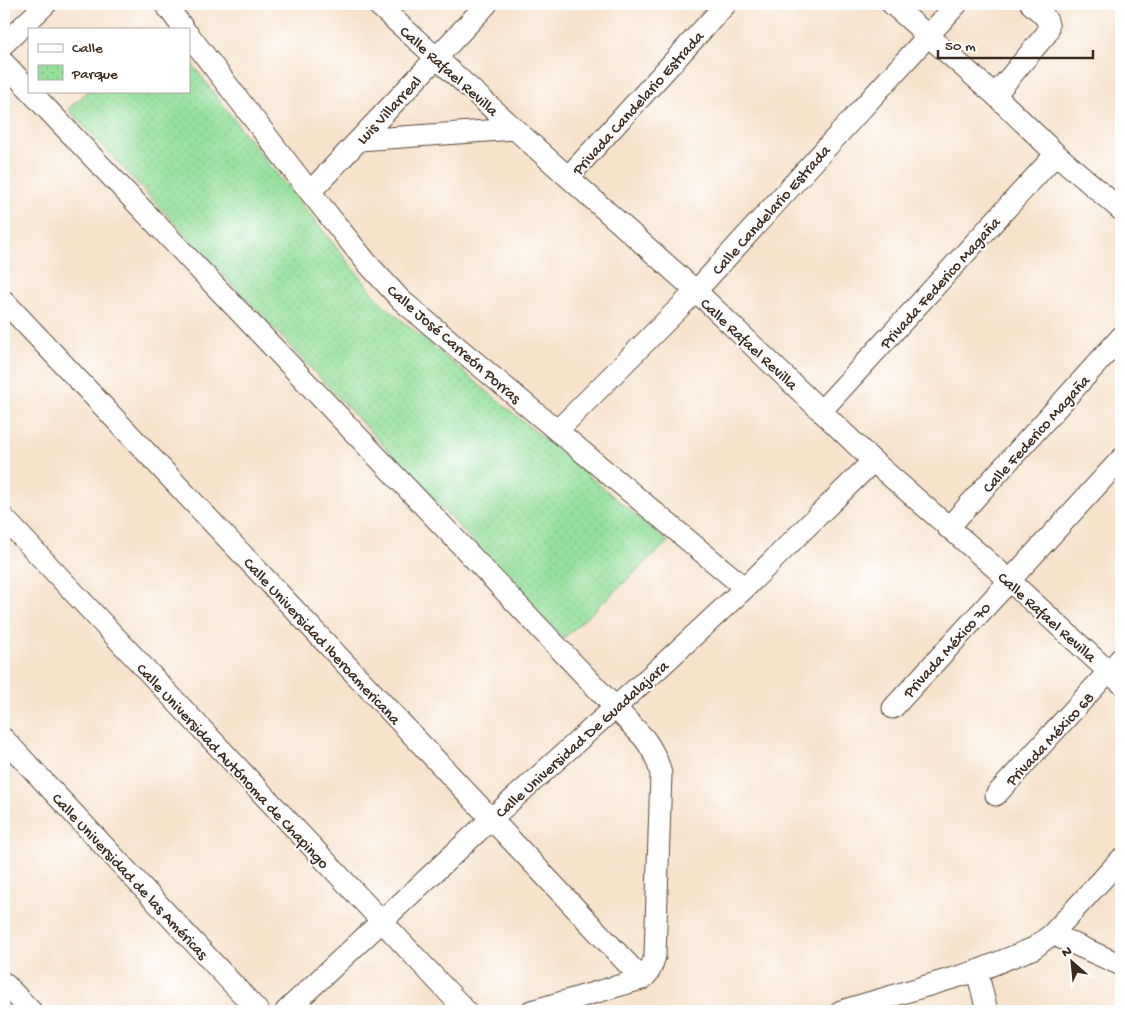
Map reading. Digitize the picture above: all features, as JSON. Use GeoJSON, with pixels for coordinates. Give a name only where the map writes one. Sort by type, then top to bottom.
{"type":"FeatureCollection","features":[{"type":"Feature","properties":{"kind":"street"},"geometry":{"type":"LineString","coordinates":[[4,44],[46,4]]}},
{"type":"Feature","properties":{"kind":"street"},"geometry":{"type":"LineString","coordinates":[[165,4],[183,28]]}},
{"type":"Feature","properties":{"kind":"street","name":"Calle Rafael Revilla"},"geometry":{"type":"LineString","coordinates":[[377,4],[568,178],[696,291],[873,461],[948,528],[1117,671]]}},
{"type":"Feature","properties":{"kind":"street","name":"Luis Villarreal"},"geometry":{"type":"LineString","coordinates":[[310,192],[487,4]]}},
{"type":"Feature","properties":{"kind":"street","name":"Privada Candelario Estrada"},"geometry":{"type":"LineString","coordinates":[[568,178],[726,4]]}},
{"type":"Feature","properties":{"kind":"street"},"geometry":{"type":"LineString","coordinates":[[892,4],[995,95],[1056,154],[1121,210]]}},
{"type":"Feature","properties":{"kind":"street","name":"Calle Candelario Estrada"},"geometry":{"type":"LineString","coordinates":[[557,431],[696,291],[956,4]]}},
{"type":"Feature","properties":{"kind":"street"},"geometry":{"type":"LineString","coordinates":[[995,95],[1047,33],[1049,28],[1045,16],[1031,4]]}},
{"type":"Feature","properties":{"kind":"street","name":"Calle José Carreón Porras"},"geometry":{"type":"LineString","coordinates":[[190,36],[310,192],[367,263],[401,300],[745,588]]}},
{"type":"Feature","properties":{"kind":"street"},"geometry":{"type":"LineString","coordinates":[[4,63],[28,88]]}},
{"type":"Feature","properties":{"kind":"street"},"geometry":{"type":"LineString","coordinates":[[32,92],[644,738],[653,750],[661,774],[655,956],[648,973],[642,979],[531,1011]]}},
{"type":"Feature","properties":{"kind":"street"},"geometry":{"type":"LineString","coordinates":[[359,140],[515,129]]}},
{"type":"Feature","properties":{"kind":"street","name":"Privada Federico Magaña"},"geometry":{"type":"LineString","coordinates":[[822,410],[1056,154]]}},
{"type":"Feature","properties":{"kind":"street","name":"Calle Universidad Iberoamericana"},"geometry":{"type":"LineString","coordinates":[[4,302],[642,979]]}},
{"type":"Feature","properties":{"kind":"street","name":"Calle Federico Magaña"},"geometry":{"type":"LineString","coordinates":[[948,528],[1121,337]]}},
{"type":"Feature","properties":{"kind":"street","name":"Privada México 70"},"geometry":{"type":"LineString","coordinates":[[893,708],[1121,459]]}},
{"type":"Feature","properties":{"kind":"street","name":"Calle Universidad De Guadalajara"},"geometry":{"type":"LineString","coordinates":[[286,1011],[491,819],[745,588],[873,461]]}},
{"type":"Feature","properties":{"kind":"street","name":"Calle Universidad Autónoma de Chapingo"},"geometry":{"type":"LineString","coordinates":[[4,518],[380,922],[466,1011]]}},
{"type":"Feature","properties":{"kind":"street","name":"Privada México 68"},"geometry":{"type":"LineString","coordinates":[[996,794],[1117,671]]}},
{"type":"Feature","properties":{"kind":"street","name":"Calle Universidad de las Américas"},"geometry":{"type":"LineString","coordinates":[[4,739],[258,1011]]}},
{"type":"Feature","properties":{"kind":"street"},"geometry":{"type":"LineString","coordinates":[[841,1011],[977,971],[1034,948],[1052,934],[1121,859]]}},
{"type":"Feature","properties":{"kind":"street"},"geometry":{"type":"LineString","coordinates":[[1052,934],[1121,965]]}},
{"type":"Feature","properties":{"kind":"street"},"geometry":{"type":"LineString","coordinates":[[977,971],[987,1011]]}},
{"type":"Feature","properties":{"kind":"street"},"geometry":{"type":"LineString","coordinates":[[4,983],[31,1011]]}},
{"type":"Feature","properties":{"kind":"green space"},"geometry":{"type":"Polygon","coordinates":[[[190,61],[246,136],[382,304],[668,542],[563,639],[68,109],[87,92],[190,92],[190,61]]]}}]}
